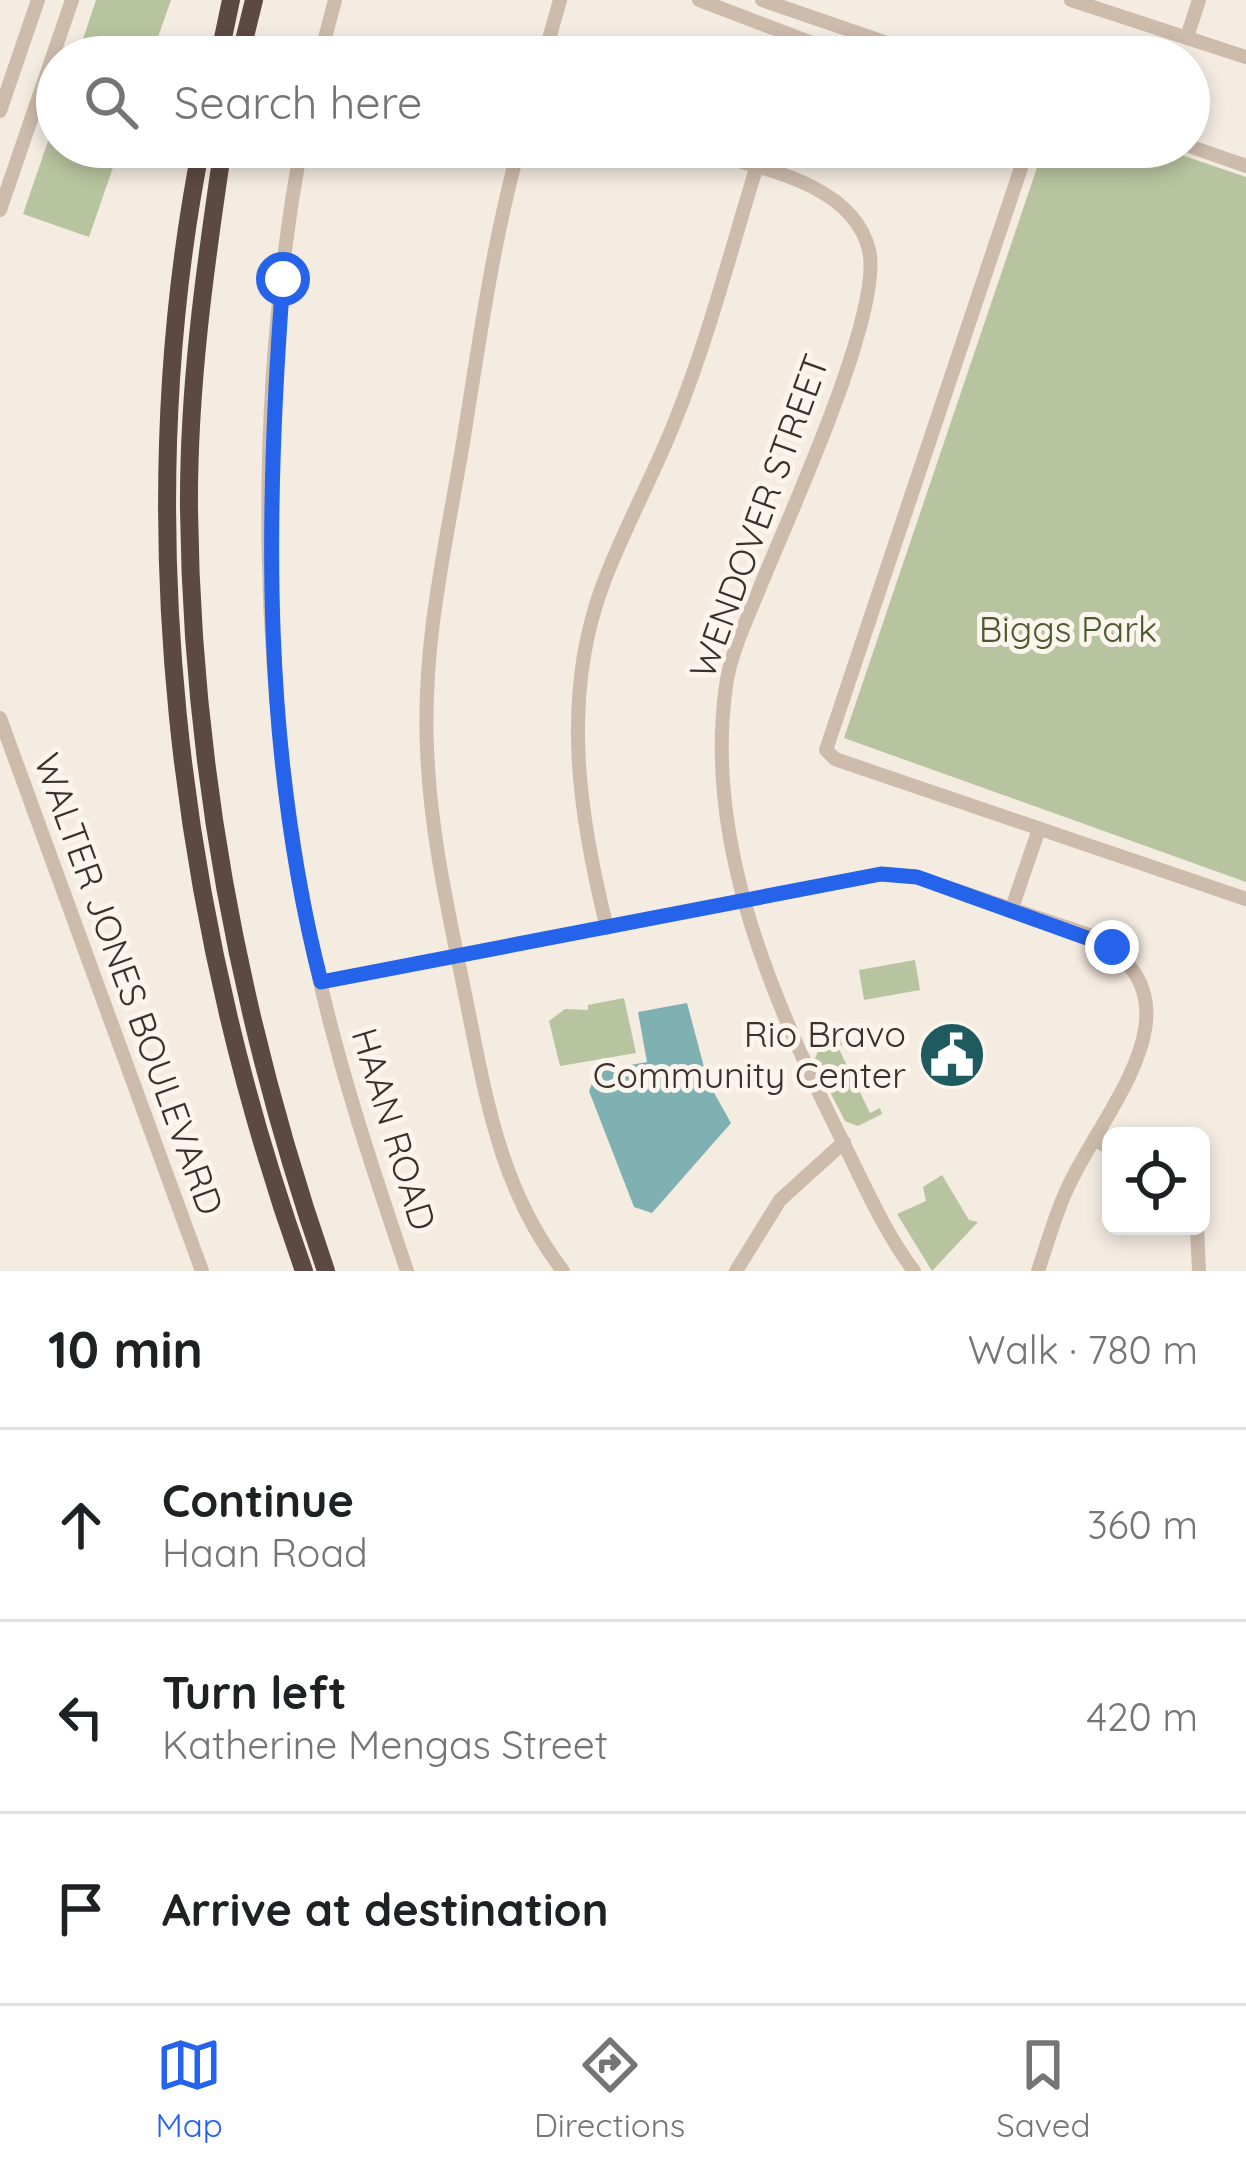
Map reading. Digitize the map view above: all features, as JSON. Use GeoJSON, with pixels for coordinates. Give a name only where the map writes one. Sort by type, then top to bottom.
{"type":"FeatureCollection","features":[{"type":"Feature","properties":{"kind":"highway"},"geometry":{"type":"LineString","coordinates":[[223,36],[231,0]]}},
{"type":"Feature","properties":{"kind":"highway"},"geometry":{"type":"LineString","coordinates":[[245,36],[254,0]]}},
{"type":"Feature","properties":{"kind":"highway"},"geometry":{"type":"LineString","coordinates":[[198,168],[179,308],[171,427],[176,688],[192,832],[221,989],[304,1271]]}},
{"type":"Feature","properties":{"kind":"highway"},"geometry":{"type":"LineString","coordinates":[[221,168],[192,416],[189,508],[200,714],[225,904],[246,1002],[326,1271]]}},
{"type":"Feature","properties":{"kind":"street"},"geometry":{"type":"LineString","coordinates":[[0,111],[38,0]]}},
{"type":"Feature","properties":{"kind":"street"},"geometry":{"type":"LineString","coordinates":[[60,36],[72,0]]}},
{"type":"Feature","properties":{"kind":"street"},"geometry":{"type":"LineString","coordinates":[[326,36],[335,0]]}},
{"type":"Feature","properties":{"kind":"street"},"geometry":{"type":"LineString","coordinates":[[550,36],[560,0]]}},
{"type":"Feature","properties":{"kind":"street"},"geometry":{"type":"LineString","coordinates":[[699,0],[794,36]]}},
{"type":"Feature","properties":{"kind":"street"},"geometry":{"type":"LineString","coordinates":[[762,0],[867,36]]}},
{"type":"Feature","properties":{"kind":"street"},"geometry":{"type":"LineString","coordinates":[[1071,0],[1184,36]]}},
{"type":"Feature","properties":{"kind":"street"},"geometry":{"type":"LineString","coordinates":[[1187,36],[1199,0]]}},
{"type":"Feature","properties":{"kind":"street"},"geometry":{"type":"LineString","coordinates":[[1210,45],[1246,57]]}},
{"type":"Feature","properties":{"kind":"street"},"geometry":{"type":"LineString","coordinates":[[0,210],[36,105]]}},
{"type":"Feature","properties":{"kind":"street"},"geometry":{"type":"LineString","coordinates":[[1210,153],[1246,166]]}},
{"type":"Feature","properties":{"kind":"street","name":"HAAN ROAD"},"geometry":{"type":"LineString","coordinates":[[299,168],[271,438],[271,642],[296,852],[321,982],[365,1148],[407,1271]]}},
{"type":"Feature","properties":{"kind":"street"},"geometry":{"type":"LineString","coordinates":[[514,168],[484,284],[466,425],[440,553],[426,679],[430,799],[497,1153],[527,1218],[563,1271]]}},
{"type":"Feature","properties":{"kind":"street","name":"WENDOVER STREET"},"geometry":{"type":"LineString","coordinates":[[753,168],[838,200],[857,224],[869,251],[871,286],[819,448],[726,681],[722,771],[746,902],[776,1001],[844,1142],[914,1271]]}},
{"type":"Feature","properties":{"kind":"street"},"geometry":{"type":"LineString","coordinates":[[1021,168],[825,744],[835,759],[1246,899]]}},
{"type":"Feature","properties":{"kind":"street"},"geometry":{"type":"LineString","coordinates":[[607,928],[583,821],[578,762],[585,654],[600,593],[676,418],[756,169]]}},
{"type":"Feature","properties":{"kind":"street","name":"WALTER JONES BOULEVARD"},"geometry":{"type":"LineString","coordinates":[[0,718],[202,1271]]}},
{"type":"Feature","properties":{"kind":"street"},"geometry":{"type":"LineString","coordinates":[[1012,908],[1039,829]]}},
{"type":"Feature","properties":{"kind":"street"},"geometry":{"type":"LineString","coordinates":[[321,982],[881,874],[917,877],[1112,947],[1141,985],[1147,1039],[1069,1184],[1038,1271]]}},
{"type":"Feature","properties":{"kind":"street"},"geometry":{"type":"LineString","coordinates":[[1094,1139],[1102,1144]]}},
{"type":"Feature","properties":{"kind":"street"},"geometry":{"type":"LineString","coordinates":[[736,1271],[780,1200],[844,1142]]}},
{"type":"Feature","properties":{"kind":"street"},"geometry":{"type":"LineString","coordinates":[[1197,1235],[1198,1271]]}},
{"type":"Feature","properties":{"kind":"green space"},"geometry":{"type":"Polygon","coordinates":[[[96,0],[171,0],[158,36],[84,36],[96,0]]]}},
{"type":"Feature","properties":{"kind":"green space","name":"Biggs Park"},"geometry":{"type":"Polygon","coordinates":[[[1210,165],[1246,177],[1246,882],[844,738],[1037,168],[1210,165]]]}},
{"type":"Feature","properties":{"kind":"green space"},"geometry":{"type":"Polygon","coordinates":[[[39,168],[113,168],[89,237],[23,214],[39,168]]]}},
{"type":"Feature","properties":{"kind":"green space"},"geometry":{"type":"Polygon","coordinates":[[[915,960],[920,990],[864,1000],[859,970],[915,960]]]}},
{"type":"Feature","properties":{"kind":"green space"},"geometry":{"type":"Polygon","coordinates":[[[624,998],[636,1053],[560,1066],[549,1021],[565,1009],[588,1010],[588,1005],[624,998]]]}},
{"type":"Feature","properties":{"kind":"green space"},"geometry":{"type":"Polygon","coordinates":[[[844,1036],[847,1042],[838,1047],[870,1113],[880,1108],[882,1114],[858,1126],[845,1121],[814,1061],[819,1049],[844,1036]]]}},
{"type":"Feature","properties":{"kind":"green space"},"geometry":{"type":"Polygon","coordinates":[[[942,1175],[969,1220],[978,1222],[932,1271],[897,1214],[926,1201],[923,1187],[942,1175]]]}},
{"type":"Feature","properties":{"kind":"water"},"geometry":{"type":"Polygon","coordinates":[[[687,1003],[708,1082],[731,1123],[652,1213],[634,1207],[589,1091],[597,1071],[647,1062],[638,1012],[687,1003]]]}},
{"type":"Feature","properties":{"kind":"place","name":"Rio Bravo Community Center"},"geometry":{"type":"Point","coordinates":[952,1055]}},
{"type":"Feature","properties":{"kind":"route"},"geometry":{"type":"LineString","coordinates":[[283,279],[271,438],[271,642],[296,852],[321,982],[881,874],[917,877],[1112,947]]}}]}
